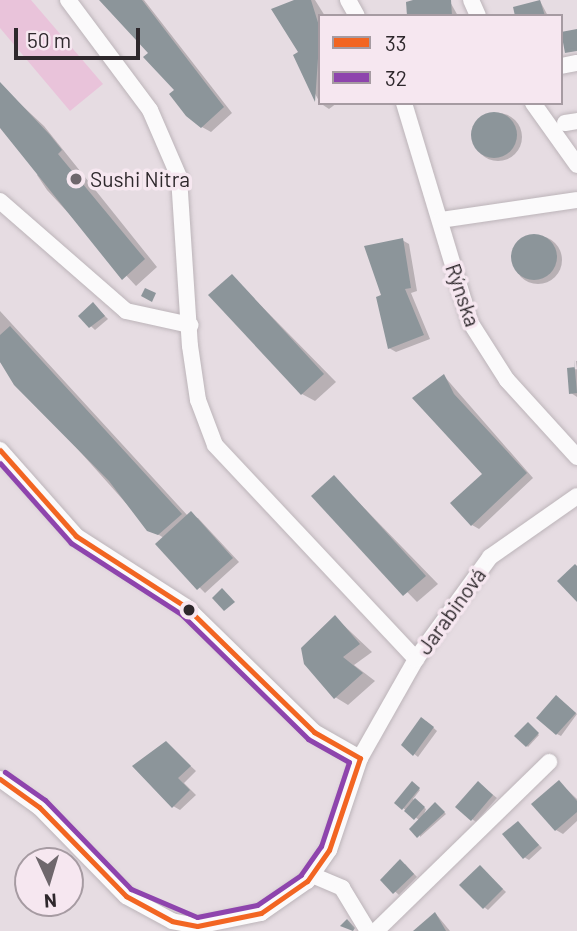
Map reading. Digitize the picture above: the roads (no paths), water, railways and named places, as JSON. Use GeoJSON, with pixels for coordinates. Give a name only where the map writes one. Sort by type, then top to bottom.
{"type":"FeatureCollection","features":[{"type":"Feature","properties":{"kind":"street"},"geometry":{"type":"LineString","coordinates":[[68,0],[150,110],[179,177],[198,400],[215,446],[416,659]]}},
{"type":"Feature","properties":{"kind":"street","name":"Rýnska"},"geometry":{"type":"LineString","coordinates":[[405,105],[441,220],[461,299],[482,344],[577,457]]}},
{"type":"Feature","properties":{"kind":"street"},"geometry":{"type":"LineString","coordinates":[[534,105],[577,165]]}},
{"type":"Feature","properties":{"kind":"street"},"geometry":{"type":"LineString","coordinates":[[441,220],[577,200]]}},
{"type":"Feature","properties":{"kind":"street"},"geometry":{"type":"LineString","coordinates":[[0,201],[126,311],[190,325]]}},
{"type":"Feature","properties":{"kind":"street"},"geometry":{"type":"LineString","coordinates":[[0,450],[76,536],[186,607],[314,732],[360,758]]}},
{"type":"Feature","properties":{"kind":"street","name":"Jarabinová"},"geometry":{"type":"LineString","coordinates":[[0,779],[40,807],[125,896],[172,921],[197,926],[244,919],[276,905],[312,875],[329,850],[360,758],[416,659],[490,557],[577,496]]}},
{"type":"Feature","properties":{"kind":"street"},"geometry":{"type":"LineString","coordinates":[[376,931],[549,762]]}},
{"type":"Feature","properties":{"kind":"street"},"geometry":{"type":"LineString","coordinates":[[312,875],[342,888],[368,931]]}},
{"type":"Feature","properties":{"kind":"place","name":"Sushi Nitra"},"geometry":{"type":"Point","coordinates":[76,179]}}]}
